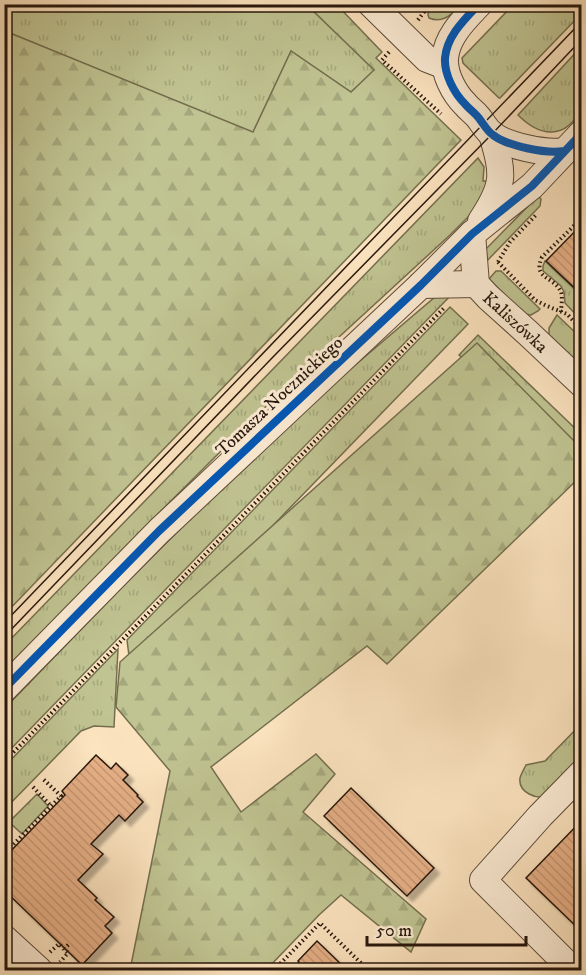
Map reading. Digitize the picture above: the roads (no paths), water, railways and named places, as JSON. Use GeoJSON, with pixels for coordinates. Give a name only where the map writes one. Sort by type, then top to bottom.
{"type":"FeatureCollection","features":[{"type":"Feature","properties":{"kind":"street"},"geometry":{"type":"LineString","coordinates":[[371,4],[427,59],[445,66]]}},
{"type":"Feature","properties":{"kind":"street"},"geometry":{"type":"LineString","coordinates":[[479,4],[453,34],[448,45],[445,66],[449,80],[463,103],[492,134],[537,150],[564,151]]}},
{"type":"Feature","properties":{"kind":"street","name":"Tomasza Nocznickiego"},"geometry":{"type":"LineString","coordinates":[[4,690],[159,531],[421,285],[472,234],[532,186],[582,132]]}},
{"type":"Feature","properties":{"kind":"street","name":"Tomasza Nocznickiego"},"geometry":{"type":"LineString","coordinates":[[472,234],[494,202],[501,179],[492,134]]}},
{"type":"Feature","properties":{"kind":"street","name":"Kaliszówka"},"geometry":{"type":"LineString","coordinates":[[472,234],[476,284],[582,384]]}},
{"type":"Feature","properties":{"kind":"street","name":"Kaliszówka"},"geometry":{"type":"LineString","coordinates":[[421,285],[476,284]]}},
{"type":"Feature","properties":{"kind":"street"},"geometry":{"type":"LineString","coordinates":[[573,970],[483,880],[582,773]]}},
{"type":"Feature","properties":{"kind":"street"},"geometry":{"type":"LineString","coordinates":[[4,938],[46,965]]}},
{"type":"Feature","properties":{"kind":"tram line"},"geometry":{"type":"LineString","coordinates":[[4,623],[582,21]]}},
{"type":"Feature","properties":{"kind":"tram line"},"geometry":{"type":"LineString","coordinates":[[4,637],[582,39]]}}]}
